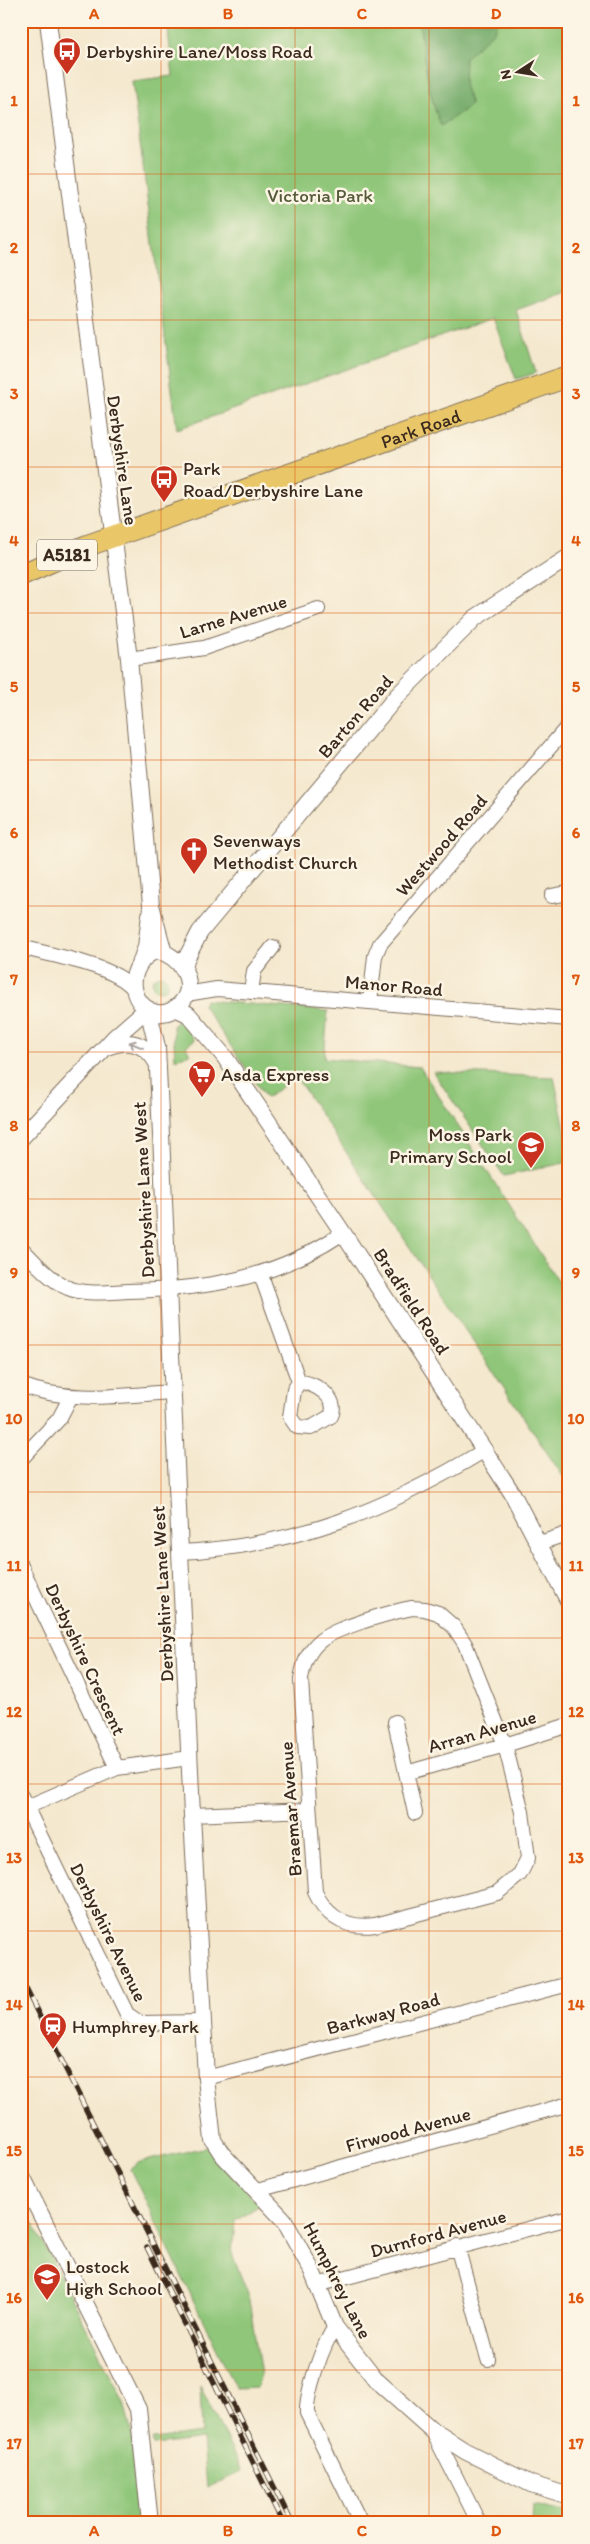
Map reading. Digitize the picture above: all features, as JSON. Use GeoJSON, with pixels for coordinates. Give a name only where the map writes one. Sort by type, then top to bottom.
{"type":"FeatureCollection","features":[{"type":"Feature","properties":{"kind":"main road","name":"Park Road"},"geometry":{"type":"LineString","coordinates":[[21,575],[86,546],[114,538],[569,376]]}},
{"type":"Feature","properties":{"kind":"street","name":"Derbyshire Lane"},"geometry":{"type":"LineString","coordinates":[[48,21],[129,659],[151,905],[160,945],[167,954]]}},
{"type":"Feature","properties":{"kind":"street","name":"Barton Road"},"geometry":{"type":"LineString","coordinates":[[185,974],[188,955],[200,932],[397,696],[475,618],[569,557]]}},
{"type":"Feature","properties":{"kind":"street","name":"Larne Avenue"},"geometry":{"type":"LineString","coordinates":[[129,659],[204,648],[318,609]]}},
{"type":"Feature","properties":{"kind":"street","name":"Westwood Road"},"geometry":{"type":"LineString","coordinates":[[370,1002],[375,956],[380,944],[569,725]]}},
{"type":"Feature","properties":{"kind":"street"},"geometry":{"type":"LineString","coordinates":[[552,896],[569,893]]}},
{"type":"Feature","properties":{"kind":"street","name":"Derbyshire Lane"},"geometry":{"type":"LineString","coordinates":[[139,964],[147,942],[151,905]]}},
{"type":"Feature","properties":{"kind":"street","name":"Barton Road"},"geometry":{"type":"LineString","coordinates":[[167,954],[200,932]]}},
{"type":"Feature","properties":{"kind":"street"},"geometry":{"type":"LineString","coordinates":[[21,947],[103,970],[125,981],[134,992],[148,1009],[160,1013],[179,1002],[185,974],[167,954],[152,952],[139,964],[133,976],[134,992],[111,1042]]}},
{"type":"Feature","properties":{"kind":"street"},"geometry":{"type":"LineString","coordinates":[[251,992],[254,971],[272,947]]}},
{"type":"Feature","properties":{"kind":"street"},"geometry":{"type":"LineString","coordinates":[[103,970],[124,970],[139,964]]}},
{"type":"Feature","properties":{"kind":"street","name":"Manor Road"},"geometry":{"type":"LineString","coordinates":[[185,974],[216,989],[569,1019]]}},
{"type":"Feature","properties":{"kind":"street","name":"Manor Road"},"geometry":{"type":"LineString","coordinates":[[179,1002],[216,989]]}},
{"type":"Feature","properties":{"kind":"street","name":"Bradfield Road"},"geometry":{"type":"LineString","coordinates":[[179,1002],[232,1068],[485,1450],[540,1543],[569,1602]]}},
{"type":"Feature","properties":{"kind":"street","name":"Derbyshire Lane West"},"geometry":{"type":"LineString","coordinates":[[157,1047],[162,1020],[179,1002]]}},
{"type":"Feature","properties":{"kind":"street"},"geometry":{"type":"LineString","coordinates":[[21,1138],[111,1042],[148,1009]]}},
{"type":"Feature","properties":{"kind":"street","name":"Derbyshire Lane West"},"geometry":{"type":"LineString","coordinates":[[148,1009],[157,1047],[189,1758],[206,2078],[213,2140]]}},
{"type":"Feature","properties":{"kind":"street"},"geometry":{"type":"LineString","coordinates":[[111,1042],[133,1042],[146,1050],[158,1065]]}},
{"type":"Feature","properties":{"kind":"street"},"geometry":{"type":"LineString","coordinates":[[21,1248],[54,1279],[70,1289],[90,1292],[168,1290],[210,1286],[261,1275],[310,1253],[343,1233]]}},
{"type":"Feature","properties":{"kind":"street"},"geometry":{"type":"LineString","coordinates":[[261,1275],[299,1382]]}},
{"type":"Feature","properties":{"kind":"street"},"geometry":{"type":"LineString","coordinates":[[21,1385],[45,1393],[71,1396],[172,1392]]}},
{"type":"Feature","properties":{"kind":"street"},"geometry":{"type":"LineString","coordinates":[[21,1459],[59,1419],[71,1396]]}},
{"type":"Feature","properties":{"kind":"street"},"geometry":{"type":"LineString","coordinates":[[180,1552],[250,1545],[308,1532],[354,1517],[431,1483],[485,1450]]}},
{"type":"Feature","properties":{"kind":"street"},"geometry":{"type":"LineString","coordinates":[[540,1543],[569,1533]]}},
{"type":"Feature","properties":{"kind":"street","name":"Derbyshire Crescent"},"geometry":{"type":"LineString","coordinates":[[21,1566],[117,1768]]}},
{"type":"Feature","properties":{"kind":"street","name":"Braemar Avenue"},"geometry":{"type":"LineString","coordinates":[[425,1609],[438,1614],[454,1627],[466,1644],[505,1745],[522,1812],[528,1858],[526,1866],[514,1882],[487,1896],[375,1926],[355,1926],[345,1923],[326,1911],[315,1892],[308,1810],[301,1680],[303,1664],[311,1649],[323,1638],[337,1630],[399,1610],[425,1609]]}},
{"type":"Feature","properties":{"kind":"street"},"geometry":{"type":"LineString","coordinates":[[395,1722],[415,1812]]}},
{"type":"Feature","properties":{"kind":"street","name":"Arran Avenue"},"geometry":{"type":"LineString","coordinates":[[406,1773],[505,1745],[569,1724]]}},
{"type":"Feature","properties":{"kind":"street"},"geometry":{"type":"LineString","coordinates":[[24,1802],[117,1768],[189,1758]]}},
{"type":"Feature","properties":{"kind":"street","name":"Derbyshire Avenue"},"geometry":{"type":"LineString","coordinates":[[24,1802],[127,2014],[140,2023],[203,2022]]}},
{"type":"Feature","properties":{"kind":"street"},"geometry":{"type":"LineString","coordinates":[[192,1815],[308,1810]]}},
{"type":"Feature","properties":{"kind":"street","name":"Barkway Road"},"geometry":{"type":"LineString","coordinates":[[206,2078],[569,1984]]}},
{"type":"Feature","properties":{"kind":"street","name":"Firwood Avenue"},"geometry":{"type":"LineString","coordinates":[[258,2190],[569,2104]]}},
{"type":"Feature","properties":{"kind":"street","name":"Humphrey Lane"},"geometry":{"type":"LineString","coordinates":[[213,2140],[222,2154],[274,2207],[296,2238],[335,2327],[356,2357],[377,2381],[432,2430],[497,2468],[531,2484],[569,2496]]}},
{"type":"Feature","properties":{"kind":"street"},"geometry":{"type":"LineString","coordinates":[[21,2175],[138,2409],[150,2523]]}},
{"type":"Feature","properties":{"kind":"street","name":"Durnford Avenue"},"geometry":{"type":"LineString","coordinates":[[317,2285],[457,2246],[569,2218]]}},
{"type":"Feature","properties":{"kind":"street"},"geometry":{"type":"LineString","coordinates":[[457,2246],[488,2359]]}},
{"type":"Feature","properties":{"kind":"street"},"geometry":{"type":"LineString","coordinates":[[335,2327],[328,2338],[308,2398],[307,2413],[361,2523]]}},
{"type":"Feature","properties":{"kind":"street"},"geometry":{"type":"LineString","coordinates":[[432,2430],[479,2523]]}},
{"type":"Feature","properties":{"kind":"green space","name":"Victoria Park"},"geometry":{"type":"Polygon","coordinates":[[[167,21],[569,21],[569,291],[516,310],[536,373],[516,379],[493,318],[177,429],[132,81],[173,76],[167,21]]]}},
{"type":"Feature","properties":{"kind":"green space"},"geometry":{"type":"Polygon","coordinates":[[[419,21],[498,21],[493,32],[465,58],[464,84],[471,105],[441,126],[429,88],[419,21]]]}},
{"type":"Feature","properties":{"kind":"green space"},"geometry":{"type":"Polygon","coordinates":[[[160,975],[166,977],[168,983],[166,989],[160,991],[154,989],[152,983],[154,977],[160,975]]]}},
{"type":"Feature","properties":{"kind":"green space"},"geometry":{"type":"Polygon","coordinates":[[[205,1000],[328,1011],[324,1058],[420,1067],[569,1298],[569,1480],[566,1481],[296,1077],[266,1098],[203,1005],[205,1000]]]}},
{"type":"Feature","properties":{"kind":"green space"},"geometry":{"type":"Polygon","coordinates":[[[178,1020],[183,1023],[194,1040],[186,1046],[190,1054],[175,1059],[173,1025],[178,1020]]]}},
{"type":"Feature","properties":{"kind":"green space","name":"Moss Park Primary School"},"geometry":{"type":"Polygon","coordinates":[[[433,1072],[554,1077],[569,1148],[569,1162],[504,1176],[433,1072]]]}},
{"type":"Feature","properties":{"kind":"green space"},"geometry":{"type":"Polygon","coordinates":[[[207,2147],[260,2205],[235,2221],[232,2254],[248,2294],[261,2375],[257,2388],[236,2389],[130,2169],[140,2162],[207,2147]]]}},
{"type":"Feature","properties":{"kind":"green space","name":"Lostock High School"},"geometry":{"type":"Polygon","coordinates":[[[21,2199],[124,2402],[131,2431],[139,2523],[21,2523],[21,2199]]]}},
{"type":"Feature","properties":{"kind":"green space"},"geometry":{"type":"Polygon","coordinates":[[[200,2386],[242,2471],[207,2488],[203,2439],[154,2445],[153,2439],[202,2433],[200,2386]]]}},
{"type":"Feature","properties":{"kind":"green space"},"geometry":{"type":"Polygon","coordinates":[[[533,2505],[569,2513],[569,2523],[532,2523],[533,2505]]]}},
{"type":"Feature","properties":{"kind":"railway"},"geometry":{"type":"LineString","coordinates":[[21,1979],[292,2523]]}},
{"type":"Feature","properties":{"kind":"railway"},"geometry":{"type":"LineString","coordinates":[[147,2247],[283,2523]]}},
{"type":"Feature","properties":{"kind":"place","name":"Derbyshire Lane/Moss Road"},"geometry":{"type":"Point","coordinates":[67,75]}},
{"type":"Feature","properties":{"kind":"place","name":"Park Road/Derbyshire Lane"},"geometry":{"type":"Point","coordinates":[164,503]}},
{"type":"Feature","properties":{"kind":"place","name":"Sevenways Methodist Church"},"geometry":{"type":"Point","coordinates":[194,875]}},
{"type":"Feature","properties":{"kind":"place","name":"Asda Express"},"geometry":{"type":"Point","coordinates":[202,1098]}},
{"type":"Feature","properties":{"kind":"place","name":"Moss Park Primary School"},"geometry":{"type":"Point","coordinates":[531,1169]}},
{"type":"Feature","properties":{"kind":"place","name":"Humphrey Park"},"geometry":{"type":"Point","coordinates":[53,2050]}},
{"type":"Feature","properties":{"kind":"place","name":"Lostock High School"},"geometry":{"type":"Point","coordinates":[47,2301]}}]}
